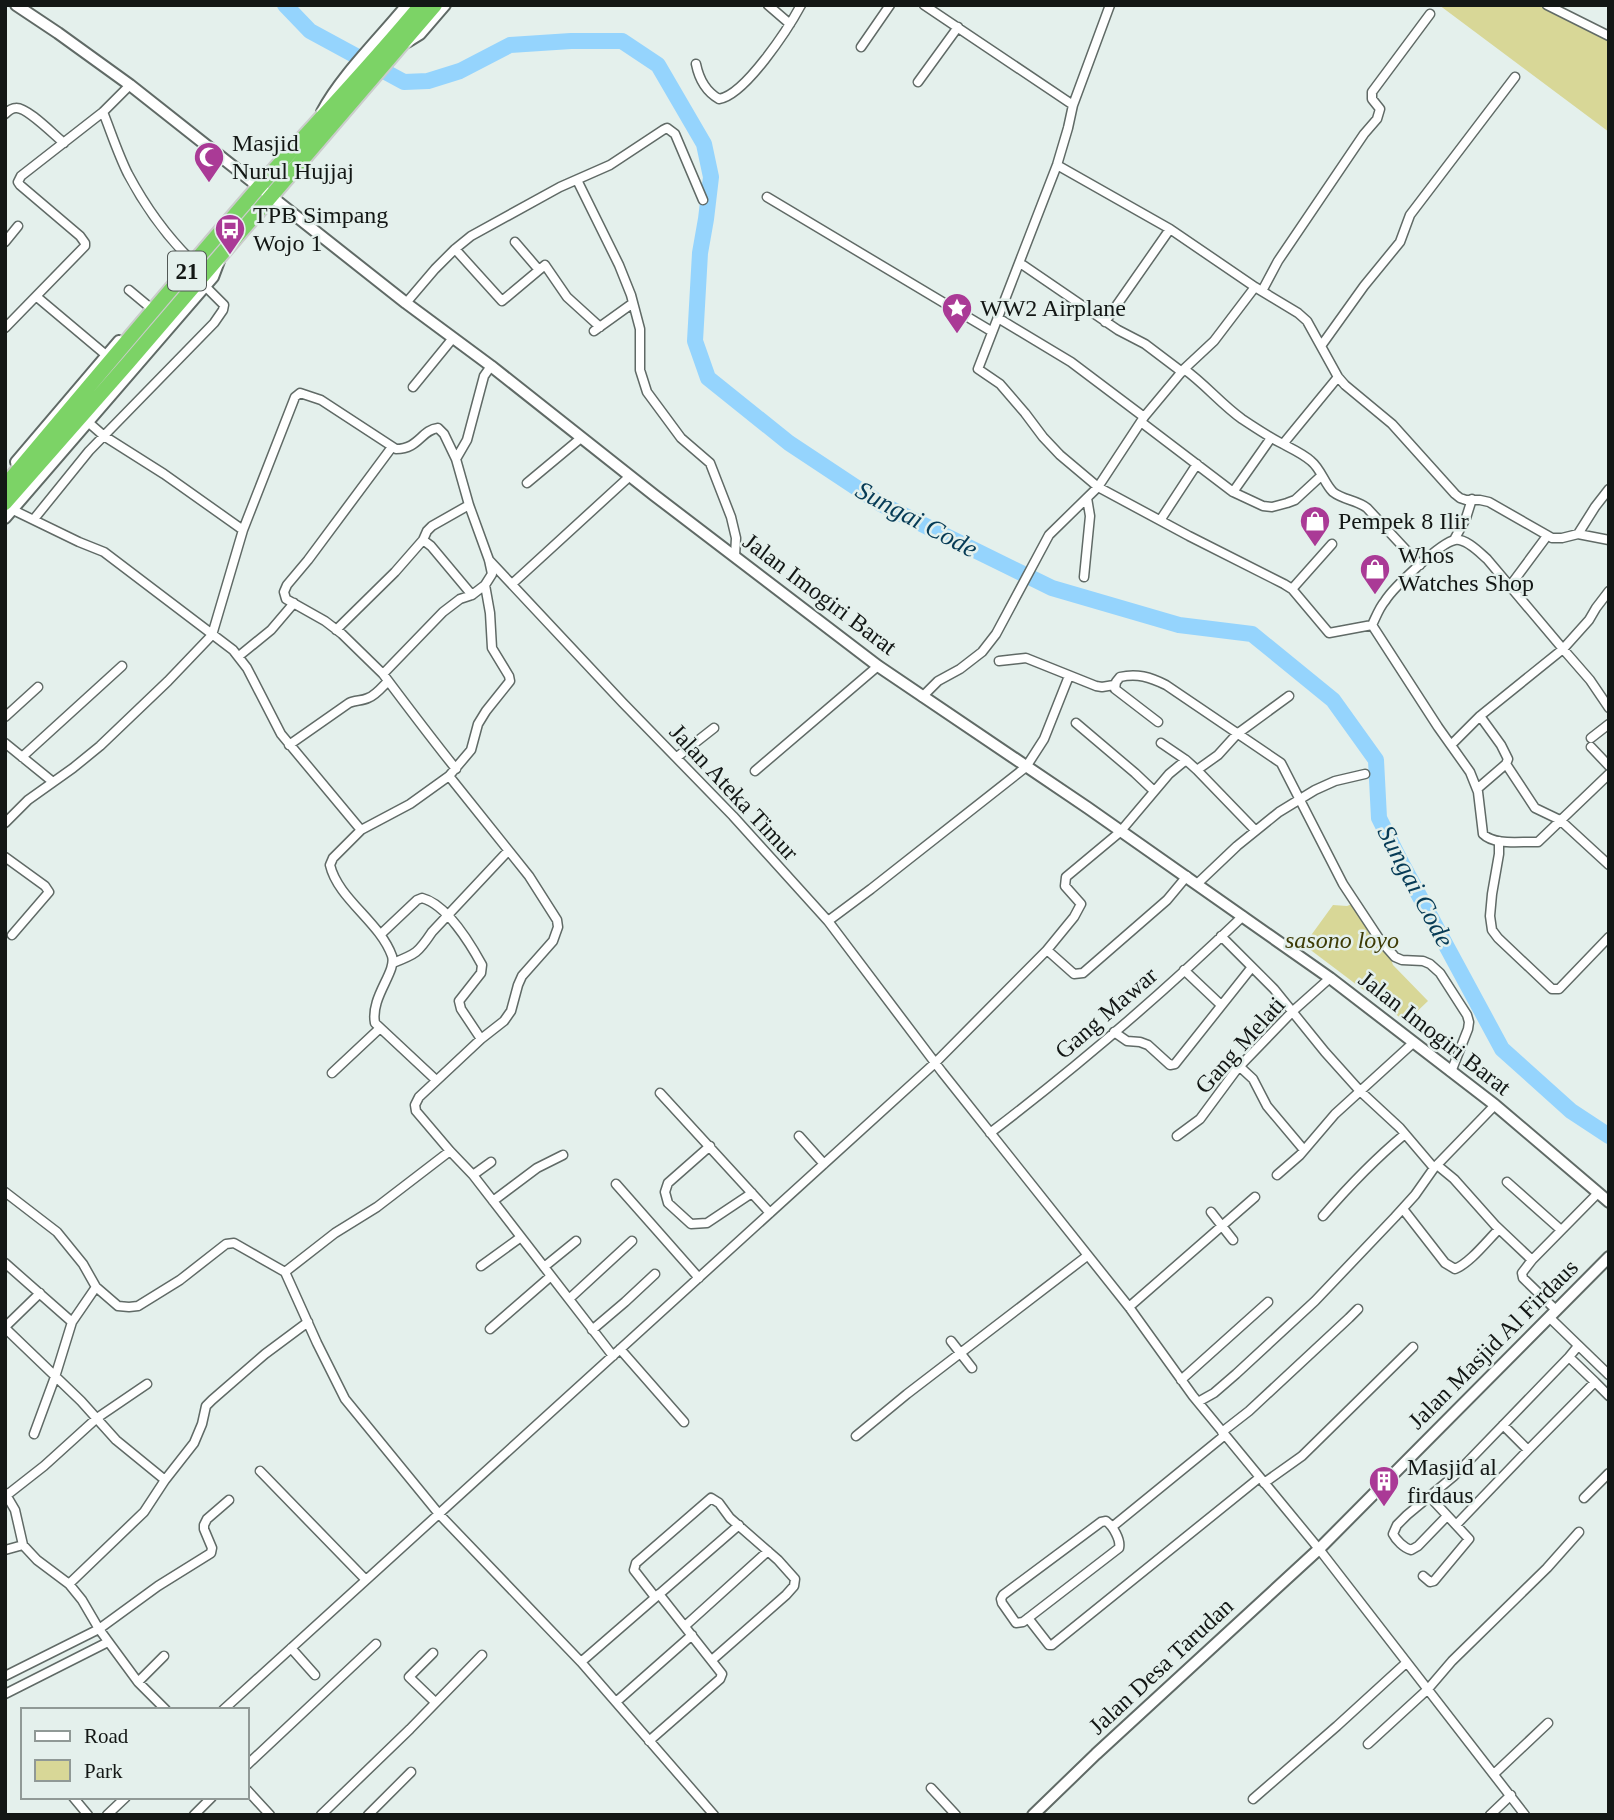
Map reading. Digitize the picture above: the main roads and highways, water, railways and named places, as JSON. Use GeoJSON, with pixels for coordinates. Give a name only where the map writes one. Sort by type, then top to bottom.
{"type":"FeatureCollection","features":[{"type":"Feature","properties":{"kind":"highway","name":"21"},"geometry":{"type":"LineString","coordinates":[[392,44],[421,5]]}},
{"type":"Feature","properties":{"kind":"highway","name":"21"},"geometry":{"type":"LineString","coordinates":[[8,510],[222,252],[314,126],[392,44],[435,5]]}},
{"type":"Feature","properties":{"kind":"highway","name":"21"},"geometry":{"type":"LineString","coordinates":[[5,486],[110,355],[194,263],[265,192],[351,87]]}},
{"type":"Feature","properties":{"kind":"highway"},"geometry":{"type":"LineString","coordinates":[[110,355],[128,363]]}},
{"type":"Feature","properties":{"kind":"main road","name":"Jalan Imogiri Barat"},"geometry":{"type":"LineString","coordinates":[[16,5],[130,85],[406,303],[878,666],[1187,876],[1330,978],[1495,1105],[1609,1202]]}},
{"type":"Feature","properties":{"kind":"main road"},"geometry":{"type":"LineString","coordinates":[[351,87],[392,44],[407,5]]}},
{"type":"Feature","properties":{"kind":"main road"},"geometry":{"type":"LineString","coordinates":[[392,44],[420,34],[445,5]]}},
{"type":"Feature","properties":{"kind":"main road"},"geometry":{"type":"LineString","coordinates":[[8,510],[213,277],[222,252]]}},
{"type":"Feature","properties":{"kind":"main road"},"geometry":{"type":"LineString","coordinates":[[5,475],[110,355]]}},
{"type":"Feature","properties":{"kind":"main road","name":"Jalan Masjid Al Firdaus"},"geometry":{"type":"LineString","coordinates":[[1319,1549],[1609,1257]]}},
{"type":"Feature","properties":{"kind":"main road","name":"Jalan Desa Tarudan"},"geometry":{"type":"LineString","coordinates":[[1033,1815],[1319,1549]]}},
{"type":"Feature","properties":{"kind":"waterway","name":"Sungai Code"},"geometry":{"type":"LineString","coordinates":[[285,5],[310,31],[404,82],[428,81],[460,71],[510,45],[622,41],[658,65],[704,144],[711,177],[700,253],[695,341],[708,378],[789,443],[881,504],[1052,588],[1179,625],[1252,634],[1333,700],[1376,760],[1379,818],[1502,1049],[1571,1111],[1609,1136]]}},
{"type":"Feature","properties":{"kind":"place","name":"Masjid Nurul Hujjaj"},"geometry":{"type":"Point","coordinates":[209,184]}},
{"type":"Feature","properties":{"kind":"place","name":"TPB Simpang Wojo 1"},"geometry":{"type":"Point","coordinates":[230,256]}},
{"type":"Feature","properties":{"kind":"place","name":"WW2 Airplane"},"geometry":{"type":"Point","coordinates":[957,335]}},
{"type":"Feature","properties":{"kind":"place","name":"Pempek 8 Ilir"},"geometry":{"type":"Point","coordinates":[1315,548]}},
{"type":"Feature","properties":{"kind":"place","name":"Whos Watches Shop"},"geometry":{"type":"Point","coordinates":[1375,596]}},
{"type":"Feature","properties":{"kind":"place","name":"Masjid al firdaus"},"geometry":{"type":"Point","coordinates":[1384,1508]}},
{"type":"Feature","properties":{"kind":"park label","name":"sasono loyo"},"geometry":{"type":"Point","coordinates":[1342,940]}}]}
